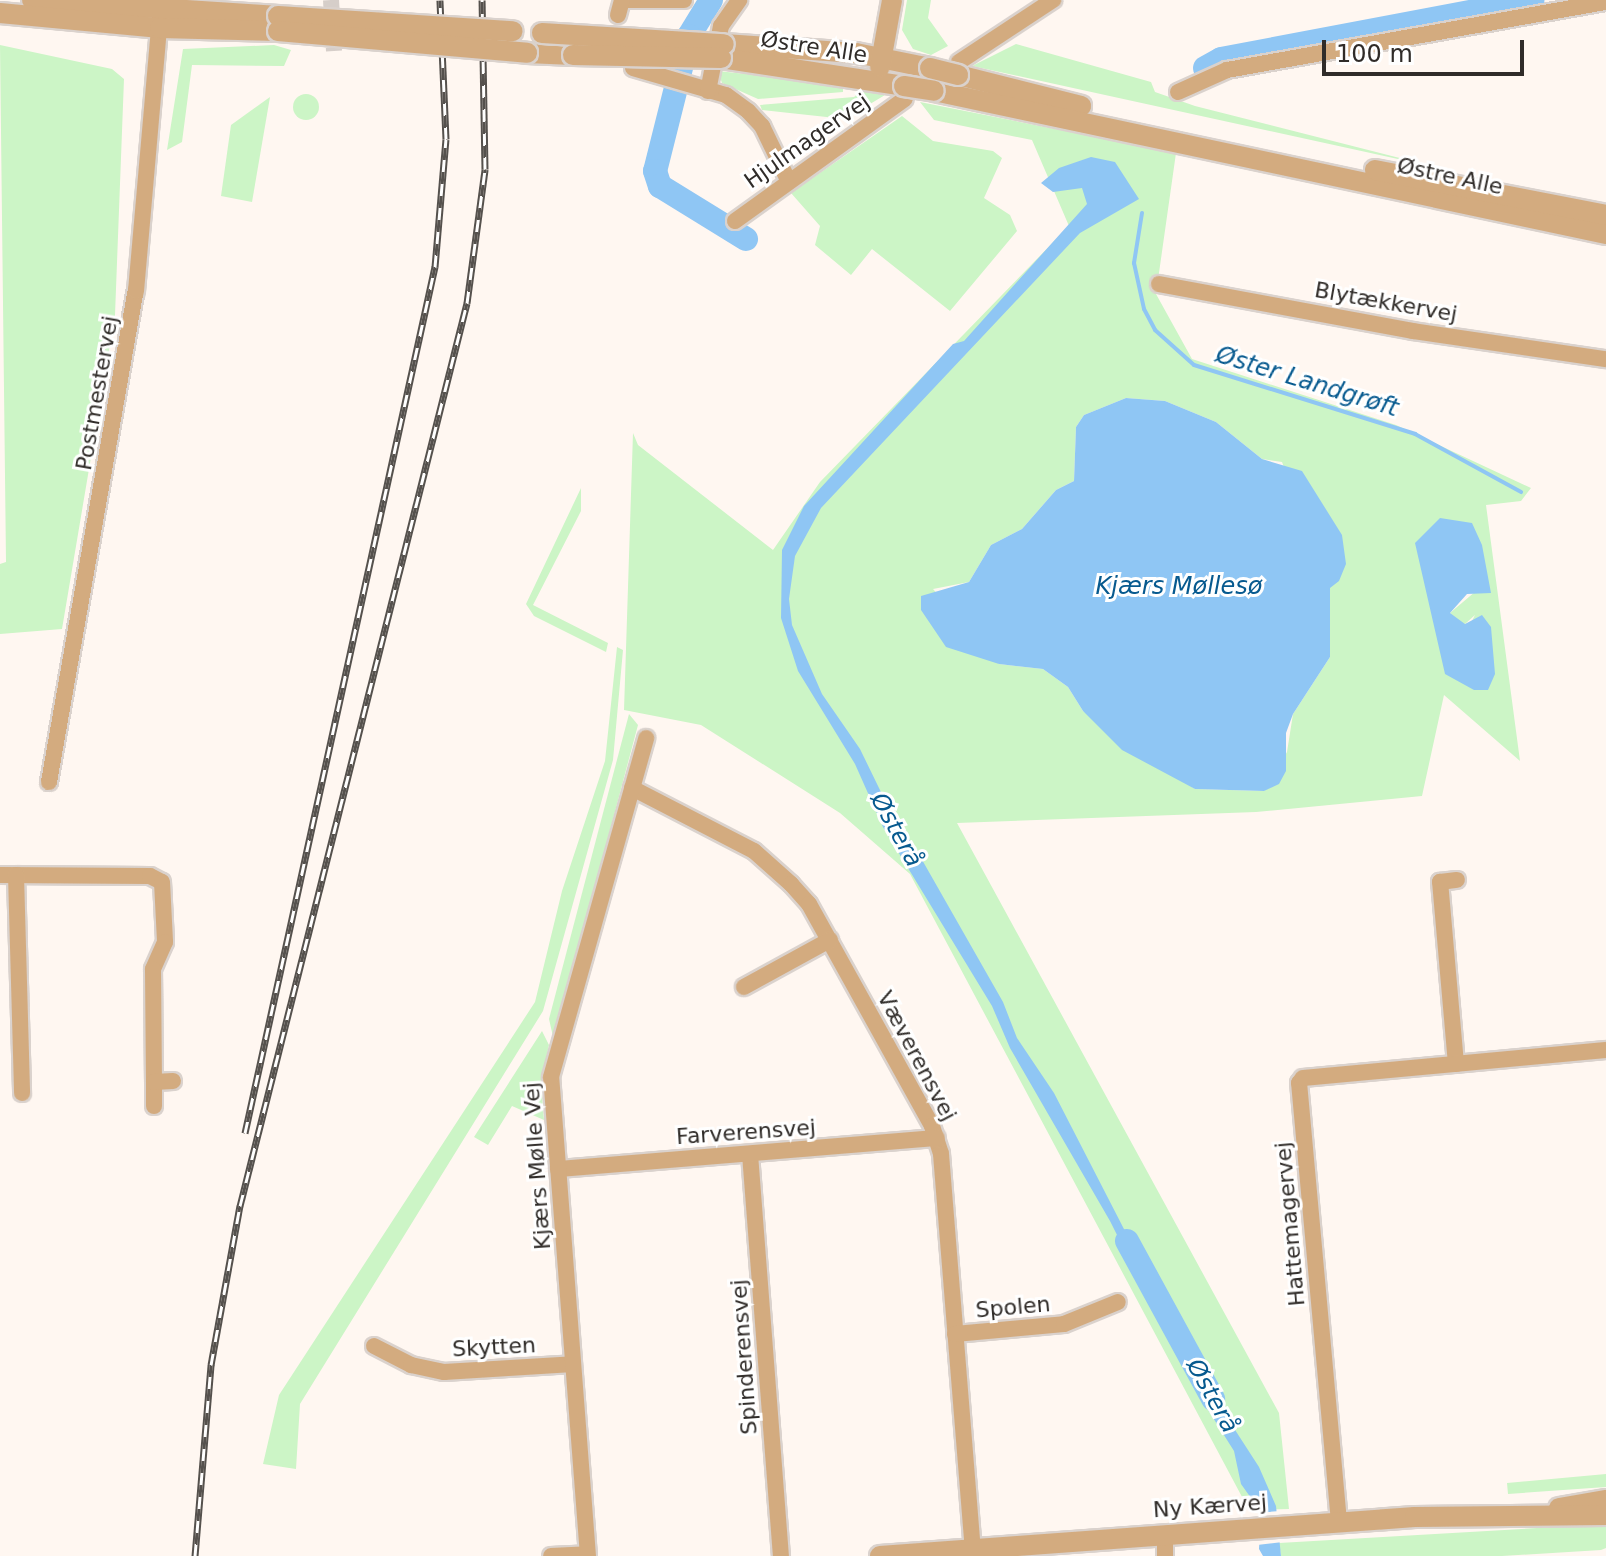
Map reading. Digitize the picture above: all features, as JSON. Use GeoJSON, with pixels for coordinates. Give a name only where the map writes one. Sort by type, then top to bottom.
{"type":"FeatureCollection","features":[{"type":"Feature","properties":{"kind":"street","name":"Østre Alle"},"geometry":{"type":"LineString","coordinates":[[32,0],[160,18]]}},
{"type":"Feature","properties":{"kind":"street"},"geometry":{"type":"LineString","coordinates":[[637,1],[684,0]]}},
{"type":"Feature","properties":{"kind":"street"},"geometry":{"type":"LineString","coordinates":[[708,91],[721,26],[739,0]]}},
{"type":"Feature","properties":{"kind":"street"},"geometry":{"type":"LineString","coordinates":[[877,81],[892,0]]}},
{"type":"Feature","properties":{"kind":"street"},"geometry":{"type":"LineString","coordinates":[[958,68],[1053,0]]}},
{"type":"Feature","properties":{"kind":"street"},"geometry":{"type":"LineString","coordinates":[[1178,92],[1227,70],[1606,2]]}},
{"type":"Feature","properties":{"kind":"street","name":"Østre Alle"},"geometry":{"type":"LineString","coordinates":[[0,13],[278,24],[492,51],[723,51],[882,56],[930,68],[958,68],[1150,122],[1606,215]]}},
{"type":"Feature","properties":{"kind":"street","name":"Postmestervej"},"geometry":{"type":"LineString","coordinates":[[49,782],[136,291],[160,18]]}},
{"type":"Feature","properties":{"kind":"street","name":"Østre Alle"},"geometry":{"type":"LineString","coordinates":[[723,51],[877,81],[904,92],[934,91],[1606,234]]}},
{"type":"Feature","properties":{"kind":"street"},"geometry":{"type":"LineString","coordinates":[[633,68],[726,95],[756,118],[788,180]]}},
{"type":"Feature","properties":{"kind":"street","name":"Hjulmagervej"},"geometry":{"type":"LineString","coordinates":[[735,221],[904,92]]}},
{"type":"Feature","properties":{"kind":"street","name":"Blytækkervej"},"geometry":{"type":"LineString","coordinates":[[1159,284],[1413,331],[1606,359]]}},
{"type":"Feature","properties":{"kind":"street","name":"Kjærs Mølle Vej"},"geometry":{"type":"LineString","coordinates":[[588,1555],[558,1169],[553,1065],[646,738]]}},
{"type":"Feature","properties":{"kind":"street","name":"Væverensvej"},"geometry":{"type":"LineString","coordinates":[[632,788],[754,851],[809,904],[937,1138],[973,1552]]}},
{"type":"Feature","properties":{"kind":"street"},"geometry":{"type":"LineString","coordinates":[[22,1093],[8,875],[150,876],[162,882],[165,942],[153,969],[154,1106]]}},
{"type":"Feature","properties":{"kind":"street"},"geometry":{"type":"LineString","coordinates":[[1456,1064],[1440,882],[1457,880]]}},
{"type":"Feature","properties":{"kind":"street"},"geometry":{"type":"LineString","coordinates":[[744,987],[830,940]]}},
{"type":"Feature","properties":{"kind":"street","name":"Hattemagervej"},"geometry":{"type":"LineString","coordinates":[[1339,1522],[1299,1083],[1303,1078],[1606,1050]]}},
{"type":"Feature","properties":{"kind":"street"},"geometry":{"type":"LineString","coordinates":[[154,1082],[173,1081]]}},
{"type":"Feature","properties":{"kind":"street","name":"Farverensvej"},"geometry":{"type":"LineString","coordinates":[[558,1169],[937,1138]]}},
{"type":"Feature","properties":{"kind":"street","name":"Spinderensvej"},"geometry":{"type":"LineString","coordinates":[[750,1154],[781,1556]]}},
{"type":"Feature","properties":{"kind":"street","name":"Spolen"},"geometry":{"type":"LineString","coordinates":[[955,1334],[1064,1324],[1118,1302]]}},
{"type":"Feature","properties":{"kind":"street","name":"Skytten"},"geometry":{"type":"LineString","coordinates":[[374,1346],[411,1365],[444,1372],[573,1364]]}},
{"type":"Feature","properties":{"kind":"street","name":"Ny Kærvej"},"geometry":{"type":"LineString","coordinates":[[1544,1512],[1606,1500]]}},
{"type":"Feature","properties":{"kind":"street","name":"Ny Kærvej"},"geometry":{"type":"LineString","coordinates":[[880,1556],[973,1552],[1285,1525],[1544,1512],[1606,1515]]}},
{"type":"Feature","properties":{"kind":"street"},"geometry":{"type":"LineString","coordinates":[[1165,1534],[1165,1556]]}},
{"type":"Feature","properties":{"kind":"street"},"geometry":{"type":"LineString","coordinates":[[551,1556],[588,1555]]}},
{"type":"Feature","properties":{"kind":"green space"},"geometry":{"type":"Polygon","coordinates":[[[907,0],[931,0],[928,18],[948,46],[931,55],[913,49],[902,30],[907,0]]]}},
{"type":"Feature","properties":{"kind":"green space"},"geometry":{"type":"Polygon","coordinates":[[[1016,44],[1151,82],[1155,92],[1195,106],[1439,168],[972,66],[1016,44]]]}},
{"type":"Feature","properties":{"kind":"green space"},"geometry":{"type":"Polygon","coordinates":[[[0,45],[112,69],[124,79],[115,315],[62,629],[0,634],[0,564],[6,562],[0,45]]]}},
{"type":"Feature","properties":{"kind":"green space"},"geometry":{"type":"Polygon","coordinates":[[[274,45],[291,50],[284,66],[192,65],[182,142],[167,150],[183,49],[274,45]]]}},
{"type":"Feature","properties":{"kind":"green space"},"geometry":{"type":"Polygon","coordinates":[[[718,71],[843,87],[843,92],[758,99],[722,83],[718,71]]]}},
{"type":"Feature","properties":{"kind":"green space"},"geometry":{"type":"Polygon","coordinates":[[[861,91],[885,95],[845,119],[762,110],[760,105],[854,97],[861,91]]]}},
{"type":"Feature","properties":{"kind":"green space"},"geometry":{"type":"Polygon","coordinates":[[[306,94],[315,98],[319,107],[315,116],[306,120],[297,116],[293,107],[297,98],[306,94]]]}},
{"type":"Feature","properties":{"kind":"green space"},"geometry":{"type":"Polygon","coordinates":[[[270,97],[252,202],[221,196],[231,125],[270,97]]]}},
{"type":"Feature","properties":{"kind":"green space"},"geometry":{"type":"Polygon","coordinates":[[[920,102],[1176,153],[1156,294],[1192,359],[1396,425],[1531,488],[1521,501],[1486,505],[1520,761],[1444,695],[1422,796],[1256,812],[957,823],[1279,1413],[1289,1509],[1249,1510],[910,874],[840,813],[701,725],[624,710],[633,433],[638,445],[773,550],[820,482],[1069,226],[1032,140],[934,120],[920,102]],[[1126,398],[1084,415],[1076,427],[1074,481],[1056,490],[1022,529],[991,545],[969,582],[933,589],[999,664],[1043,669],[1068,687],[1083,711],[1195,789],[1264,791],[1287,752],[1293,714],[1330,657],[1330,588],[1282,462],[1262,459],[1216,422],[1165,401],[1126,398]],[[1440,518],[1445,674],[1475,615],[1465,624],[1457,623],[1450,613],[1476,591],[1440,518]]]}},
{"type":"Feature","properties":{"kind":"green space"},"geometry":{"type":"Polygon","coordinates":[[[902,116],[933,141],[993,151],[1002,158],[984,198],[1010,215],[1017,231],[950,311],[872,249],[851,275],[815,245],[820,226],[791,193],[902,116]]]}},
{"type":"Feature","properties":{"kind":"green space"},"geometry":{"type":"Polygon","coordinates":[[[581,488],[581,511],[533,605],[608,643],[606,652],[534,616],[526,604],[581,488]]]}},
{"type":"Feature","properties":{"kind":"green space"},"geometry":{"type":"Polygon","coordinates":[[[617,647],[623,650],[613,760],[543,1011],[300,1404],[296,1469],[263,1464],[279,1395],[535,1002],[562,891],[605,761],[617,647]]]}},
{"type":"Feature","properties":{"kind":"green space"},"geometry":{"type":"Polygon","coordinates":[[[629,714],[638,725],[554,1041],[549,1019],[629,714]]]}},
{"type":"Feature","properties":{"kind":"green space"},"geometry":{"type":"Polygon","coordinates":[[[542,1031],[549,1045],[541,1082],[544,1120],[512,1106],[488,1145],[474,1137],[542,1031]]]}},
{"type":"Feature","properties":{"kind":"green space"},"geometry":{"type":"Polygon","coordinates":[[[1606,1474],[1606,1487],[1508,1494],[1507,1483],[1606,1474]]]}},
{"type":"Feature","properties":{"kind":"green space"},"geometry":{"type":"Polygon","coordinates":[[[1606,1524],[1606,1548],[1601,1550],[1502,1556],[1281,1556],[1279,1543],[1606,1524]]]}},
{"type":"Feature","properties":{"kind":"water"},"geometry":{"type":"Polygon","coordinates":[[[1091,157],[1115,162],[1139,199],[1080,233],[821,508],[795,556],[789,599],[792,625],[822,694],[860,749],[897,825],[913,844],[1003,1002],[1017,1038],[1054,1093],[1197,1371],[1259,1467],[1276,1506],[1281,1556],[1263,1556],[1259,1549],[1261,1512],[1241,1484],[1234,1451],[1193,1386],[1110,1221],[1010,1048],[992,1006],[883,827],[855,764],[798,671],[781,618],[782,550],[804,506],[953,344],[964,341],[1087,204],[1082,188],[1053,192],[1041,183],[1059,168],[1091,157]]]}},
{"type":"Feature","properties":{"kind":"water","name":"Kjærs Møllesø"},"geometry":{"type":"Polygon","coordinates":[[[1126,398],[1165,401],[1216,422],[1262,459],[1302,471],[1342,535],[1346,564],[1339,581],[1330,588],[1330,657],[1293,714],[1286,733],[1286,771],[1279,784],[1264,791],[1195,789],[1122,750],[1083,711],[1068,687],[1043,669],[999,664],[946,647],[921,610],[921,596],[969,582],[991,545],[1022,529],[1056,490],[1074,481],[1076,427],[1084,415],[1126,398]]]}},
{"type":"Feature","properties":{"kind":"water"},"geometry":{"type":"Polygon","coordinates":[[[1440,518],[1472,523],[1482,545],[1491,593],[1467,594],[1450,613],[1465,624],[1482,615],[1491,627],[1495,674],[1488,690],[1474,690],[1445,674],[1415,543],[1440,518]]]}},
{"type":"Feature","properties":{"kind":"pier"},"geometry":{"type":"Polygon","coordinates":[[[1280,1511],[1283,1542],[1257,1545],[1257,1513],[1280,1511]]]}},
{"type":"Feature","properties":{"kind":"waterway"},"geometry":{"type":"LineString","coordinates":[[711,0],[689,36],[655,171],[660,186],[746,239]]}},
{"type":"Feature","properties":{"kind":"waterway","name":"Østerå"},"geometry":{"type":"LineString","coordinates":[[1205,68],[1221,59],[1532,0]]}},
{"type":"Feature","properties":{"kind":"waterway","name":"Øster Landgrøft"},"geometry":{"type":"LineString","coordinates":[[1142,213],[1134,263],[1144,309],[1155,330],[1194,365],[1415,434],[1521,492]]}},
{"type":"Feature","properties":{"kind":"waterway","name":"Østerå"},"geometry":{"type":"LineString","coordinates":[[1127,1241],[1213,1399]]}},
{"type":"Feature","properties":{"kind":"tunnel"},"geometry":{"type":"LineString","coordinates":[[331,0],[334,51]]}},
{"type":"Feature","properties":{"kind":"railway"},"geometry":{"type":"LineString","coordinates":[[245,1133],[435,267],[446,139],[440,0]]}},
{"type":"Feature","properties":{"kind":"railway"},"geometry":{"type":"LineString","coordinates":[[195,1556],[211,1365],[240,1206],[467,303],[485,169],[482,0]]}}]}
